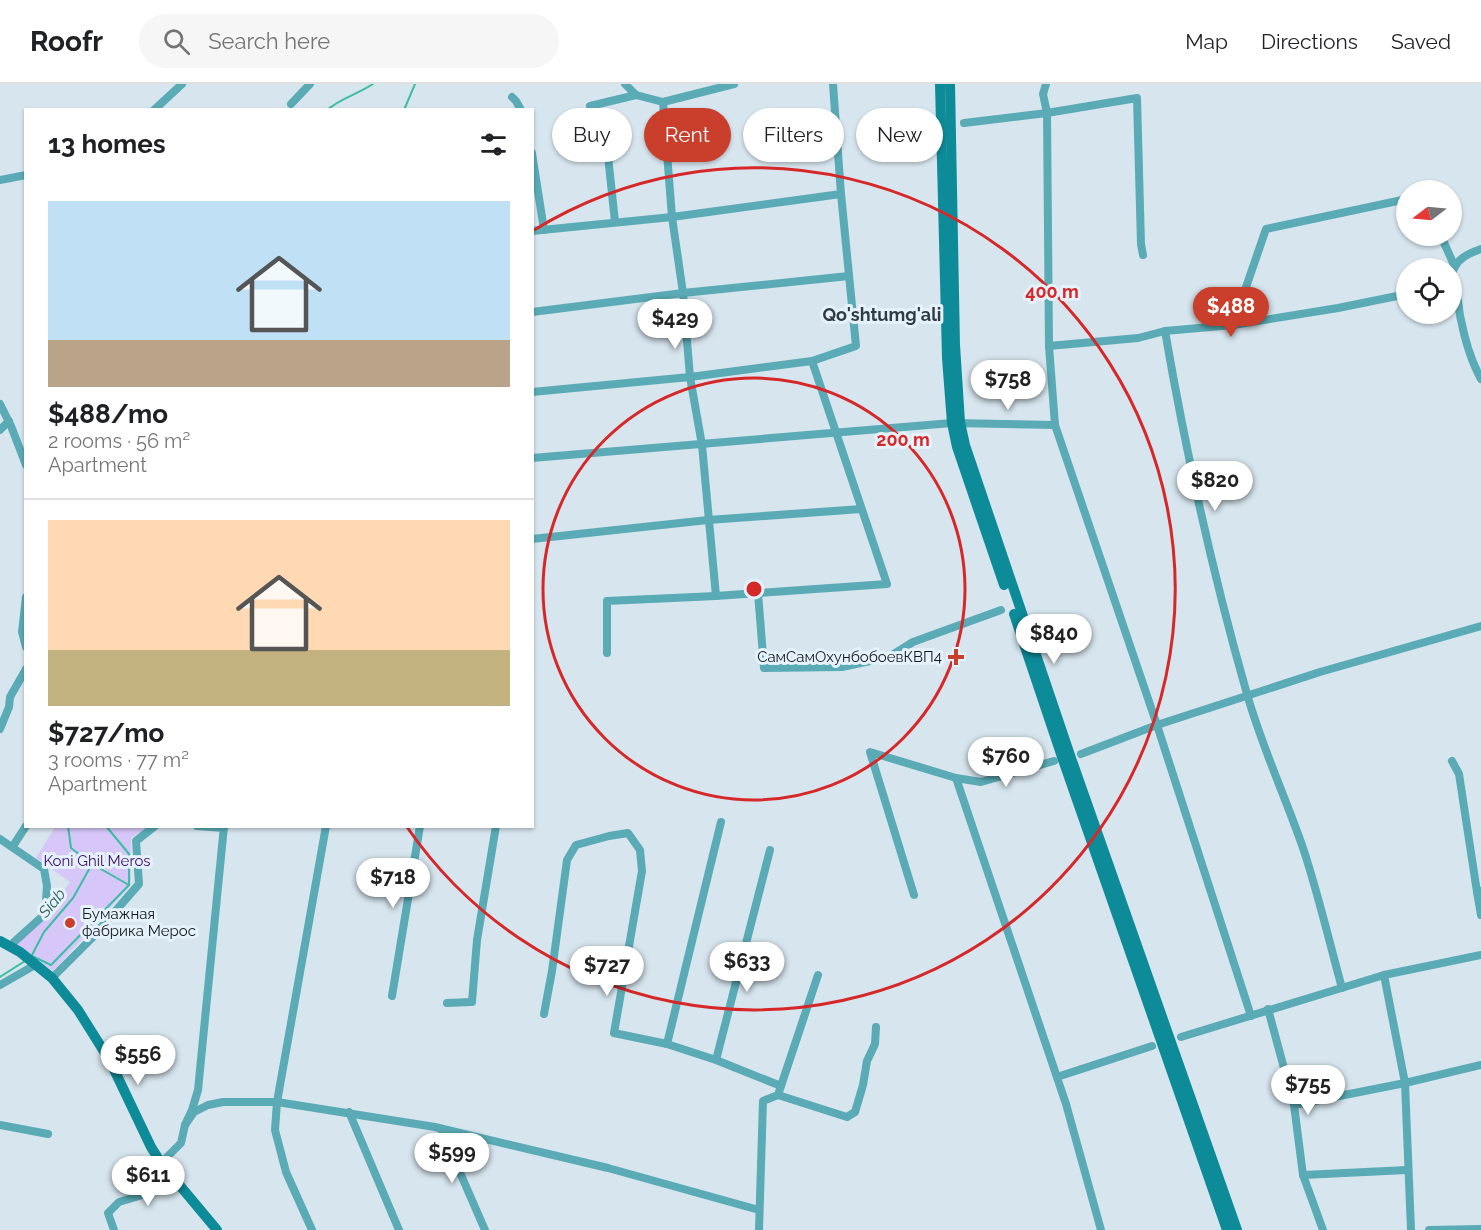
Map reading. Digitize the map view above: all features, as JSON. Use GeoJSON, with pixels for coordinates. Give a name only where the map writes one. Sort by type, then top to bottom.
{"type":"FeatureCollection","features":[{"type":"Feature","properties":{"kind":"main road"},"geometry":{"type":"LineString","coordinates":[[940,84],[947,358],[956,423],[1236,1230]]}},
{"type":"Feature","properties":{"kind":"main road"},"geometry":{"type":"LineString","coordinates":[[950,84],[957,447],[1227,1230]]}},
{"type":"Feature","properties":{"kind":"main road"},"geometry":{"type":"LineString","coordinates":[[0,941],[16,950],[52,978],[78,1010],[110,1061],[161,1163],[217,1230]]}},
{"type":"Feature","properties":{"kind":"street"},"geometry":{"type":"LineString","coordinates":[[157,108],[172,88],[182,84]]}},
{"type":"Feature","properties":{"kind":"street"},"geometry":{"type":"LineString","coordinates":[[291,104],[310,84]]}},
{"type":"Feature","properties":{"kind":"street"},"geometry":{"type":"LineString","coordinates":[[626,84],[636,95]]}},
{"type":"Feature","properties":{"kind":"street"},"geometry":{"type":"LineString","coordinates":[[615,222],[608,156],[590,106],[636,95],[663,102],[695,88],[734,84]]}},
{"type":"Feature","properties":{"kind":"street"},"geometry":{"type":"LineString","coordinates":[[534,392],[690,377],[812,362],[856,346],[833,84]]}},
{"type":"Feature","properties":{"kind":"street"},"geometry":{"type":"LineString","coordinates":[[1046,84],[1043,94],[1047,113],[1049,346],[1055,425],[1157,725],[1251,1016]]}},
{"type":"Feature","properties":{"kind":"street"},"geometry":{"type":"LineString","coordinates":[[512,97],[520,108]]}},
{"type":"Feature","properties":{"kind":"street"},"geometry":{"type":"LineString","coordinates":[[964,123],[1047,113],[1137,98],[1143,255]]}},
{"type":"Feature","properties":{"kind":"street"},"geometry":{"type":"LineString","coordinates":[[663,102],[672,217],[683,293],[690,377],[702,445],[716,596]]}},
{"type":"Feature","properties":{"kind":"street"},"geometry":{"type":"LineString","coordinates":[[534,166],[544,230]]}},
{"type":"Feature","properties":{"kind":"street"},"geometry":{"type":"LineString","coordinates":[[0,180],[24,175]]}},
{"type":"Feature","properties":{"kind":"street"},"geometry":{"type":"LineString","coordinates":[[534,231],[672,217],[841,194]]}},
{"type":"Feature","properties":{"kind":"street"},"geometry":{"type":"LineString","coordinates":[[1233,325],[1266,229],[1396,201]]}},
{"type":"Feature","properties":{"kind":"street"},"geometry":{"type":"LineString","coordinates":[[1462,258],[1481,249]]}},
{"type":"Feature","properties":{"kind":"street"},"geometry":{"type":"LineString","coordinates":[[534,312],[683,293],[849,276]]}},
{"type":"Feature","properties":{"kind":"street"},"geometry":{"type":"LineString","coordinates":[[1049,346],[1138,338],[1165,331],[1233,325],[1396,296]]}},
{"type":"Feature","properties":{"kind":"street"},"geometry":{"type":"LineString","coordinates":[[1462,324],[1474,367],[1481,379]]}},
{"type":"Feature","properties":{"kind":"street"},"geometry":{"type":"LineString","coordinates":[[1165,331],[1179,414],[1206,534],[1247,696],[1270,765],[1304,850],[1342,988]]}},
{"type":"Feature","properties":{"kind":"street"},"geometry":{"type":"LineString","coordinates":[[607,653],[607,601],[887,584],[812,362]]}},
{"type":"Feature","properties":{"kind":"street"},"geometry":{"type":"LineString","coordinates":[[0,404],[24,460]]}},
{"type":"Feature","properties":{"kind":"street"},"geometry":{"type":"LineString","coordinates":[[0,429],[9,421]]}},
{"type":"Feature","properties":{"kind":"street"},"geometry":{"type":"LineString","coordinates":[[534,458],[956,423],[1055,425]]}},
{"type":"Feature","properties":{"kind":"street"},"geometry":{"type":"LineString","coordinates":[[534,539],[708,520],[861,509]]}},
{"type":"Feature","properties":{"kind":"street"},"geometry":{"type":"LineString","coordinates":[[758,593],[764,668],[842,667],[889,657],[913,642],[1001,610]]}},
{"type":"Feature","properties":{"kind":"street"},"geometry":{"type":"LineString","coordinates":[[24,614],[22,632],[24,640]]}},
{"type":"Feature","properties":{"kind":"street"},"geometry":{"type":"LineString","coordinates":[[1081,754],[1157,725],[1320,672],[1481,626]]}},
{"type":"Feature","properties":{"kind":"street"},"geometry":{"type":"LineString","coordinates":[[0,729],[9,707],[10,697],[24,672]]}},
{"type":"Feature","properties":{"kind":"street"},"geometry":{"type":"LineString","coordinates":[[914,895],[870,752],[956,778],[981,782],[1054,761]]}},
{"type":"Feature","properties":{"kind":"street"},"geometry":{"type":"LineString","coordinates":[[1452,761],[1459,774],[1481,915]]}},
{"type":"Feature","properties":{"kind":"street"},"geometry":{"type":"LineString","coordinates":[[956,778],[1057,1077],[1101,1230]]}},
{"type":"Feature","properties":{"kind":"street"},"geometry":{"type":"LineString","coordinates":[[667,1044],[721,822]]}},
{"type":"Feature","properties":{"kind":"street"},"geometry":{"type":"LineString","coordinates":[[13,846],[25,828]]}},
{"type":"Feature","properties":{"kind":"street"},"geometry":{"type":"LineString","coordinates":[[52,978],[91,939],[139,884],[136,841],[152,828]]}},
{"type":"Feature","properties":{"kind":"street"},"geometry":{"type":"LineString","coordinates":[[161,1163],[181,1143],[198,1090],[224,828]]}},
{"type":"Feature","properties":{"kind":"street"},"geometry":{"type":"LineString","coordinates":[[312,1230],[286,1172],[275,1130],[277,1102],[326,828]]}},
{"type":"Feature","properties":{"kind":"street"},"geometry":{"type":"LineString","coordinates":[[392,996],[420,828]]}},
{"type":"Feature","properties":{"kind":"street"},"geometry":{"type":"LineString","coordinates":[[447,1003],[472,1002],[477,940],[496,828]]}},
{"type":"Feature","properties":{"kind":"street"},"geometry":{"type":"LineString","coordinates":[[544,1014],[567,860],[576,845],[628,833],[640,850],[642,871],[614,1033],[667,1044],[716,1060],[781,1086]]}},
{"type":"Feature","properties":{"kind":"street"},"geometry":{"type":"LineString","coordinates":[[0,839],[44,869],[47,886],[45,914],[14,942],[16,950]]}},
{"type":"Feature","properties":{"kind":"street"},"geometry":{"type":"LineString","coordinates":[[716,1060],[770,850]]}},
{"type":"Feature","properties":{"kind":"street"},"geometry":{"type":"LineString","coordinates":[[1181,1037],[1384,975],[1481,955]]}},
{"type":"Feature","properties":{"kind":"street"},"geometry":{"type":"LineString","coordinates":[[0,985],[35,965]]}},
{"type":"Feature","properties":{"kind":"street"},"geometry":{"type":"LineString","coordinates":[[778,1095],[818,975]]}},
{"type":"Feature","properties":{"kind":"street"},"geometry":{"type":"LineString","coordinates":[[1384,975],[1405,1083],[1411,1230]]}},
{"type":"Feature","properties":{"kind":"street"},"geometry":{"type":"LineString","coordinates":[[1269,1010],[1294,1105],[1303,1175],[1323,1230]]}},
{"type":"Feature","properties":{"kind":"street"},"geometry":{"type":"LineString","coordinates":[[759,1230],[763,1101],[778,1095],[847,1117],[855,1112],[867,1061],[875,1044],[876,1028]]}},
{"type":"Feature","properties":{"kind":"street"},"geometry":{"type":"LineString","coordinates":[[1057,1077],[1152,1046]]}},
{"type":"Feature","properties":{"kind":"street"},"geometry":{"type":"LineString","coordinates":[[1294,1105],[1481,1065]]}},
{"type":"Feature","properties":{"kind":"street"},"geometry":{"type":"LineString","coordinates":[[185,1125],[194,1113],[208,1105],[223,1102],[277,1102],[349,1112],[441,1129],[608,1168],[759,1210]]}},
{"type":"Feature","properties":{"kind":"street"},"geometry":{"type":"LineString","coordinates":[[349,1112],[399,1230]]}},
{"type":"Feature","properties":{"kind":"street"},"geometry":{"type":"LineString","coordinates":[[0,1125],[48,1134]]}},
{"type":"Feature","properties":{"kind":"street"},"geometry":{"type":"LineString","coordinates":[[441,1129],[485,1230]]}},
{"type":"Feature","properties":{"kind":"street"},"geometry":{"type":"LineString","coordinates":[[1303,1175],[1407,1170]]}},
{"type":"Feature","properties":{"kind":"street"},"geometry":{"type":"LineString","coordinates":[[114,1230],[108,1213],[119,1202],[178,1184]]}},
{"type":"Feature","properties":{"kind":"street"},"geometry":{"type":"LineString","coordinates":[[1429,1230],[1481,1229]]}},
{"type":"Feature","properties":{"kind":"green space","name":"Koni Ghil Meros"},"geometry":{"type":"Polygon","coordinates":[[[54,828],[147,828],[131,838],[131,885],[53,971],[16,945],[47,915],[70,882],[36,858],[54,828]]]}},
{"type":"Feature","properties":{"kind":"waterway"},"geometry":{"type":"LineString","coordinates":[[330,108],[373,84]]}},
{"type":"Feature","properties":{"kind":"waterway","name":"Siab"},"geometry":{"type":"LineString","coordinates":[[405,108],[415,84]]}},
{"type":"Feature","properties":{"kind":"waterway"},"geometry":{"type":"LineString","coordinates":[[68,828],[71,848],[92,864]]}},
{"type":"Feature","properties":{"kind":"waterway","name":"Siab"},"geometry":{"type":"LineString","coordinates":[[32,955],[44,932],[73,898],[92,864],[129,885],[129,854],[108,828]]}},
{"type":"Feature","properties":{"kind":"waterway"},"geometry":{"type":"LineString","coordinates":[[32,956],[51,965],[129,885]]}},
{"type":"Feature","properties":{"kind":"waterway","name":"Siab"},"geometry":{"type":"LineString","coordinates":[[0,977],[25,961]]}},
{"type":"Feature","properties":{"kind":"place","name":"СамСамОхунбобоевКВП4"},"geometry":{"type":"Point","coordinates":[956,657]}},
{"type":"Feature","properties":{"kind":"place","name":"Бумажная фабрика Мерос"},"geometry":{"type":"Point","coordinates":[70,923]}},
{"type":"Feature","properties":{"kind":"district","name":"Qo'shtumg'ali"},"geometry":{"type":"Point","coordinates":[882,314]}}]}
